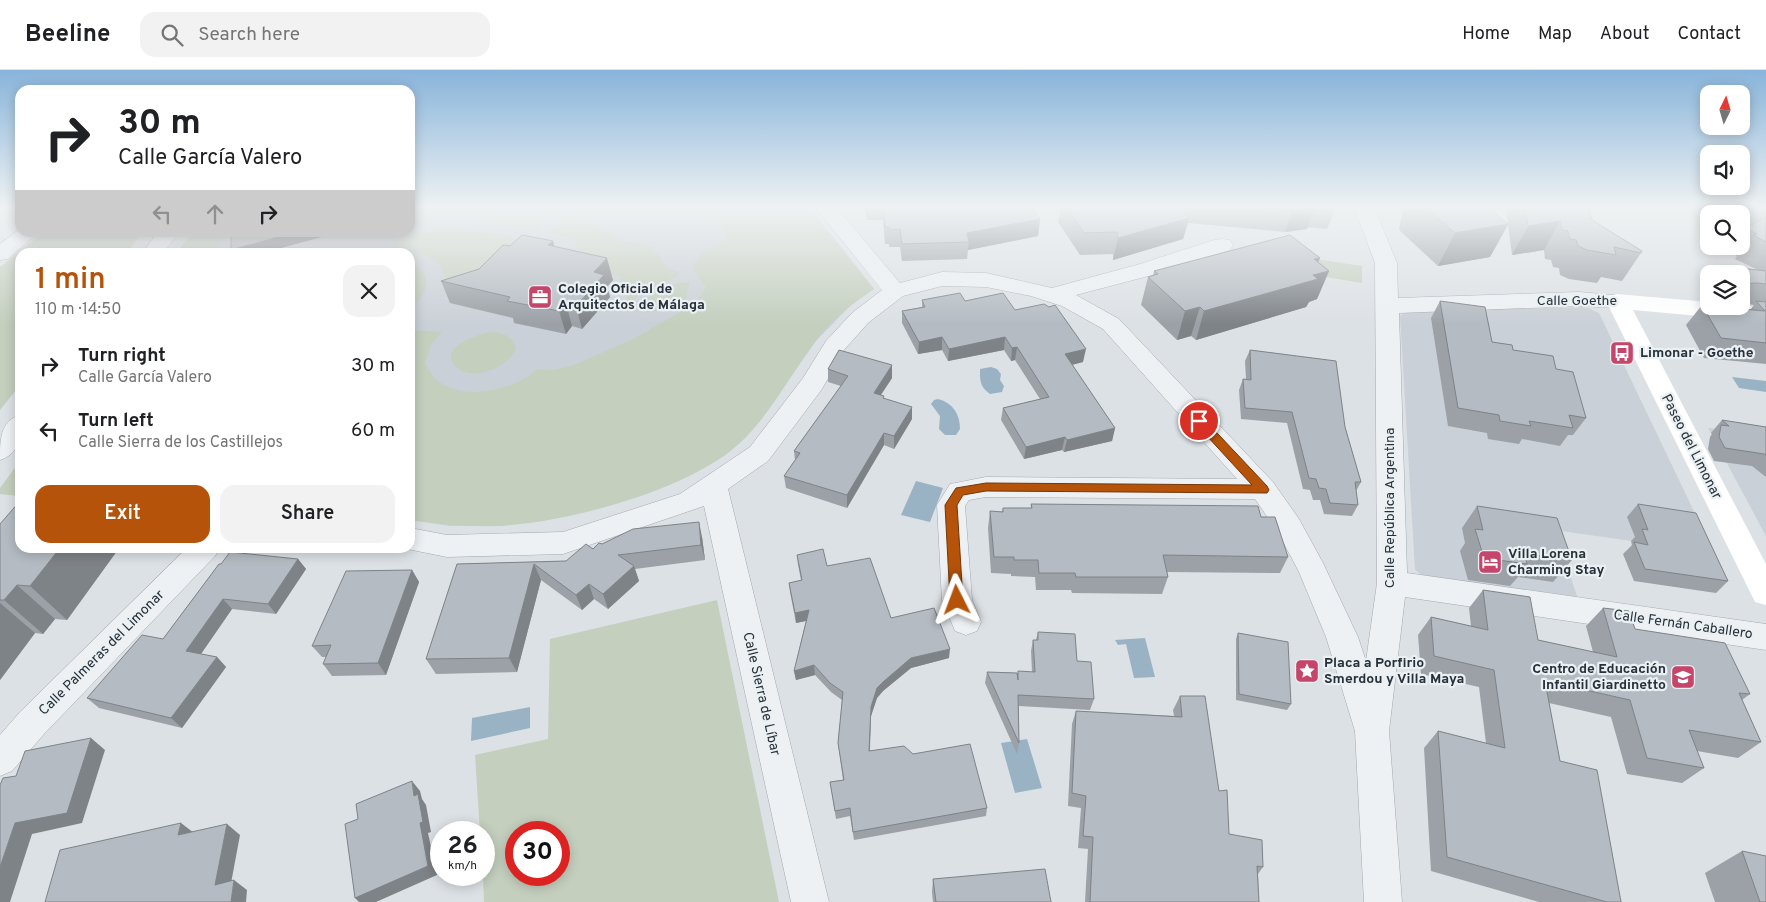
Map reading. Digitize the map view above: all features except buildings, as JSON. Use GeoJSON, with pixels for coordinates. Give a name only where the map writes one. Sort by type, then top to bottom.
{"type":"FeatureCollection","features":[{"type":"Feature","properties":{"kind":"main road","name":"Calle Goethe"},"geometry":{"type":"LineString","coordinates":[[1617,301],[1766,315]]}},
{"type":"Feature","properties":{"kind":"main road","name":"Paseo del Limonar"},"geometry":{"type":"LineString","coordinates":[[1617,301],[1766,593]]}},
{"type":"Feature","properties":{"kind":"street"},"geometry":{"type":"LineString","coordinates":[[0,254],[10,246]]}},
{"type":"Feature","properties":{"kind":"street"},"geometry":{"type":"LineString","coordinates":[[857,246],[895,291]]}},
{"type":"Feature","properties":{"kind":"street"},"geometry":{"type":"LineString","coordinates":[[1050,295],[1148,269],[1219,246]]}},
{"type":"Feature","properties":{"kind":"street","name":"Calle República Argentina"},"geometry":{"type":"LineString","coordinates":[[1379,246],[1386,263],[1392,583],[1372,731],[1383,902]]}},
{"type":"Feature","properties":{"kind":"street"},"geometry":{"type":"LineString","coordinates":[[415,540],[447,546],[563,543],[690,501],[759,454],[813,383],[834,346],[860,318],[895,291],[942,279],[986,280],[1070,301],[1111,324],[1263,490],[1289,527],[1313,571],[1342,637],[1372,731]]}},
{"type":"Feature","properties":{"kind":"street","name":"Calle Goethe"},"geometry":{"type":"LineString","coordinates":[[1387,306],[1579,299],[1617,301]]}},
{"type":"Feature","properties":{"kind":"street"},"geometry":{"type":"LineString","coordinates":[[0,450],[15,430]]}},
{"type":"Feature","properties":{"kind":"street","name":"Calle Sierra de Líbar"},"geometry":{"type":"LineString","coordinates":[[713,485],[810,902]]}},
{"type":"Feature","properties":{"kind":"street"},"geometry":{"type":"LineString","coordinates":[[966,622],[957,600],[951,505],[960,491],[986,487],[1263,490]]}},
{"type":"Feature","properties":{"kind":"street","name":"Calle Palmeras del Limonar"},"geometry":{"type":"LineString","coordinates":[[0,760],[32,723],[201,553]]}},
{"type":"Feature","properties":{"kind":"street","name":"Calle Fernán Caballero"},"geometry":{"type":"LineString","coordinates":[[1392,583],[1766,637]]}},
{"type":"Feature","properties":{"kind":"shaded area"},"geometry":{"type":"Polygon","coordinates":[[[182,246],[840,246],[874,289],[853,303],[816,341],[758,423],[745,438],[724,456],[698,471],[625,500],[543,521],[498,526],[449,526],[415,521],[415,248],[180,248],[182,246]]]}},
{"type":"Feature","properties":{"kind":"shaded area"},"geometry":{"type":"Polygon","coordinates":[[[1586,307],[1599,313],[1714,553],[1555,530],[1578,599],[1424,577],[1415,570],[1400,316],[1407,311],[1586,307]]]}},
{"type":"Feature","properties":{"kind":"shaded area"},"geometry":{"type":"Polygon","coordinates":[[[1708,428],[1766,435],[1766,536],[1708,428]]]}},
{"type":"Feature","properties":{"kind":"green space"},"geometry":{"type":"Polygon","coordinates":[[[27,246],[132,246],[130,248],[24,248],[27,246]]]}},
{"type":"Feature","properties":{"kind":"green space"},"geometry":{"type":"Polygon","coordinates":[[[182,246],[217,246],[216,248],[180,248],[182,246]]]}},
{"type":"Feature","properties":{"kind":"green space"},"geometry":{"type":"Polygon","coordinates":[[[391,246],[541,246],[548,248],[447,284],[438,263],[415,252],[415,248],[391,246]]]}},
{"type":"Feature","properties":{"kind":"green space"},"geometry":{"type":"Polygon","coordinates":[[[577,246],[650,246],[668,267],[679,273],[678,276],[647,290],[630,302],[622,289],[620,276],[587,269],[577,246]]]}},
{"type":"Feature","properties":{"kind":"green space"},"geometry":{"type":"Polygon","coordinates":[[[718,246],[840,246],[874,289],[842,313],[821,334],[774,403],[746,437],[724,456],[696,472],[664,487],[629,500],[559,518],[497,526],[453,525],[415,521],[415,330],[442,332],[431,345],[425,363],[436,379],[460,391],[488,391],[502,388],[516,383],[537,369],[554,370],[574,365],[633,339],[696,303],[706,287],[691,268],[701,253],[718,246]]]}},
{"type":"Feature","properties":{"kind":"green space"},"geometry":{"type":"Polygon","coordinates":[[[15,255],[15,391],[0,410],[0,267],[15,255]]]}},
{"type":"Feature","properties":{"kind":"green space"},"geometry":{"type":"Polygon","coordinates":[[[1290,255],[1362,266],[1362,283],[1290,271],[1290,255]]]}},
{"type":"Feature","properties":{"kind":"green space"},"geometry":{"type":"Polygon","coordinates":[[[415,266],[424,273],[427,279],[421,298],[415,305],[415,266]]]}},
{"type":"Feature","properties":{"kind":"green space"},"geometry":{"type":"Polygon","coordinates":[[[690,282],[685,302],[676,307],[643,313],[644,305],[648,299],[659,289],[690,282]]]}},
{"type":"Feature","properties":{"kind":"green space"},"geometry":{"type":"Polygon","coordinates":[[[490,332],[510,337],[515,344],[516,348],[506,362],[489,371],[479,373],[462,371],[455,366],[451,359],[456,347],[478,335],[490,332]]]}},
{"type":"Feature","properties":{"kind":"green space"},"geometry":{"type":"Polygon","coordinates":[[[15,468],[15,496],[0,494],[0,488],[15,468]]]}},
{"type":"Feature","properties":{"kind":"green space"},"geometry":{"type":"Polygon","coordinates":[[[717,600],[779,902],[484,902],[483,886],[495,886],[495,821],[479,821],[475,755],[548,739],[550,639],[717,600]]]}},
{"type":"Feature","properties":{"kind":"water"},"geometry":{"type":"Polygon","coordinates":[[[991,367],[997,369],[1001,374],[1000,380],[1004,386],[1002,392],[990,394],[982,385],[980,369],[991,367]]]}},
{"type":"Feature","properties":{"kind":"water"},"geometry":{"type":"Polygon","coordinates":[[[1732,377],[1766,381],[1766,392],[1739,388],[1732,377]]]}},
{"type":"Feature","properties":{"kind":"water"},"geometry":{"type":"Polygon","coordinates":[[[938,399],[952,406],[957,414],[960,429],[956,435],[945,435],[939,429],[940,416],[931,404],[934,400],[938,399]]]}},
{"type":"Feature","properties":{"kind":"water"},"geometry":{"type":"Polygon","coordinates":[[[916,481],[943,488],[930,522],[901,515],[916,481]]]}},
{"type":"Feature","properties":{"kind":"water"},"geometry":{"type":"Polygon","coordinates":[[[1145,638],[1155,677],[1134,678],[1126,644],[1118,645],[1115,640],[1145,638]]]}},
{"type":"Feature","properties":{"kind":"water"},"geometry":{"type":"Polygon","coordinates":[[[530,707],[530,728],[471,741],[472,718],[530,707]]]}},
{"type":"Feature","properties":{"kind":"water"},"geometry":{"type":"Polygon","coordinates":[[[1027,739],[1042,788],[1015,793],[1001,743],[1027,739]]]}},
{"type":"Feature","properties":{"kind":"place","name":"Colegio Oficial de Arquitectos de Málaga"},"geometry":{"type":"Point","coordinates":[540,297]}},
{"type":"Feature","properties":{"kind":"place","name":"Limonar - Goethe"},"geometry":{"type":"Point","coordinates":[1622,353]}},
{"type":"Feature","properties":{"kind":"place","name":"Villa Lorena Charming Stay"},"geometry":{"type":"Point","coordinates":[1490,562]}},
{"type":"Feature","properties":{"kind":"place","name":"Placa a Porfirio Smerdou y Villa Maya"},"geometry":{"type":"Point","coordinates":[1307,671]}},
{"type":"Feature","properties":{"kind":"place","name":"Centro de Educación Infantil Giardinetto"},"geometry":{"type":"Point","coordinates":[1683,677]}},
{"type":"Feature","properties":{"kind":"route"},"geometry":{"type":"LineString","coordinates":[[957,600],[951,505],[960,491],[986,487],[1263,490],[1199,421]]}}]}
